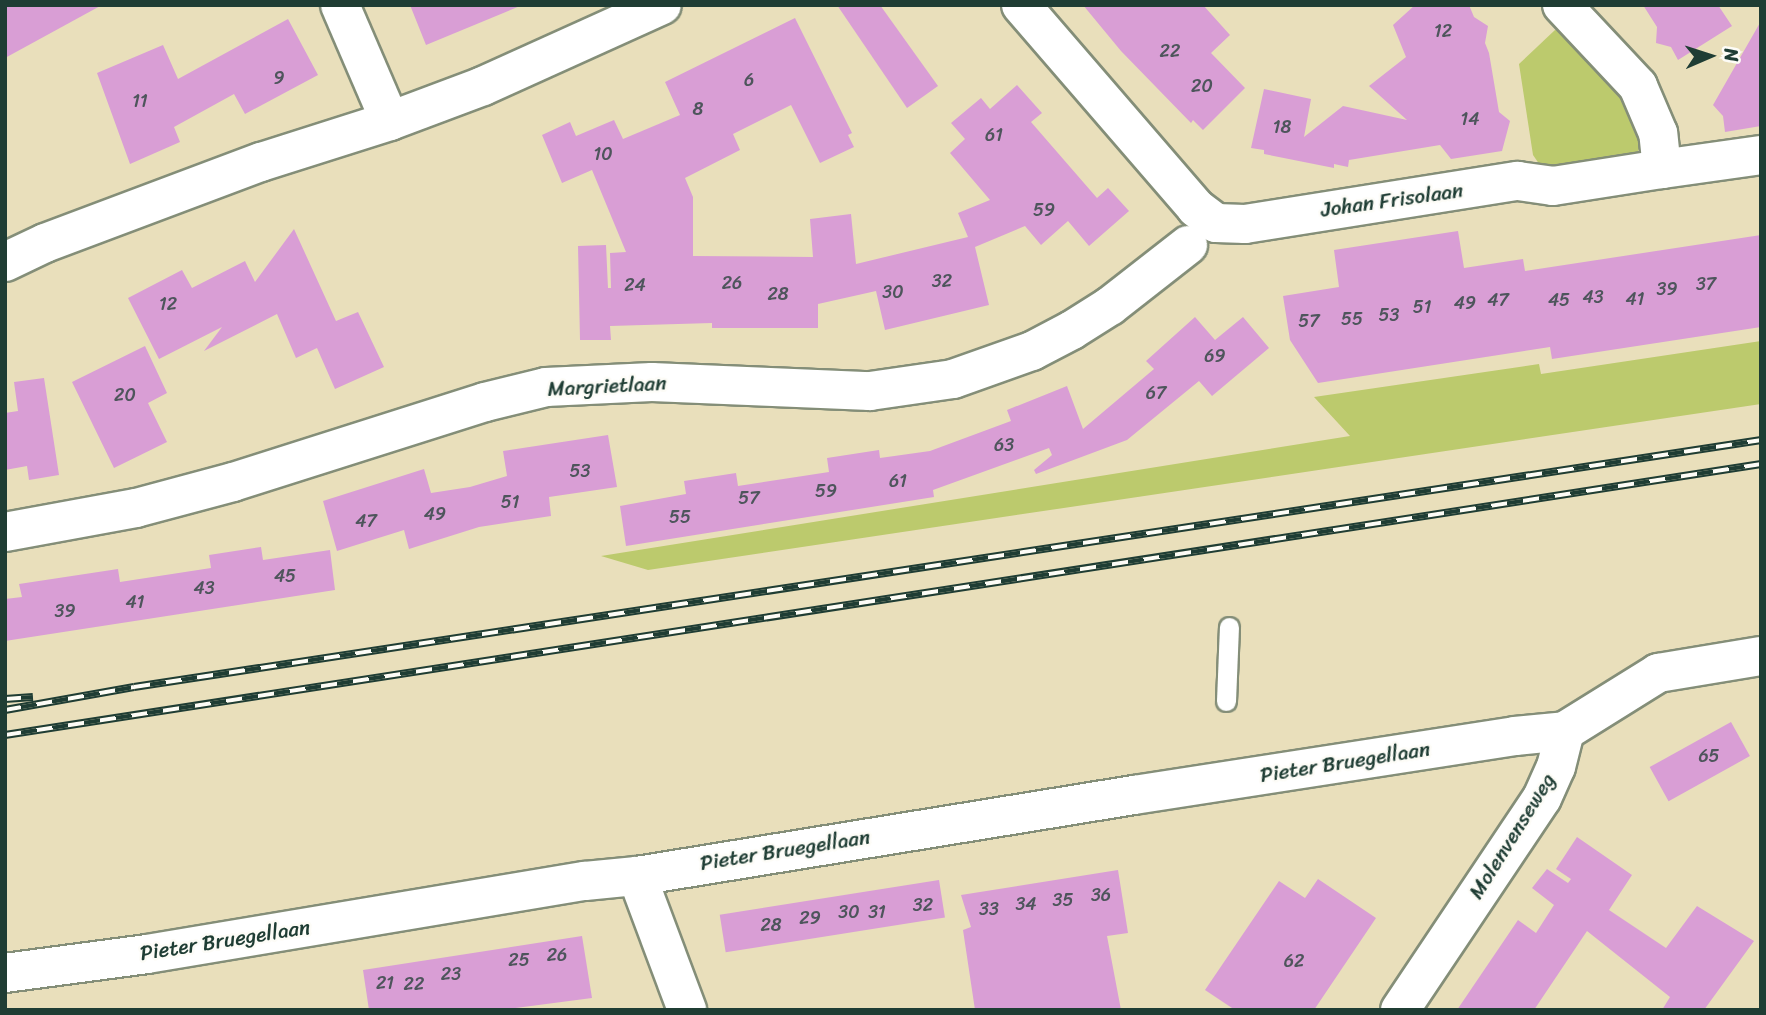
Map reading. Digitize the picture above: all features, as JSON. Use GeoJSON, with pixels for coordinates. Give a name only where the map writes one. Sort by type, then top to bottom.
{"type":"FeatureCollection","features":[{"type":"Feature","properties":{"kind":"street"},"geometry":{"type":"LineString","coordinates":[[340,5],[390,121]]}},
{"type":"Feature","properties":{"kind":"street"},"geometry":{"type":"LineString","coordinates":[[5,262],[46,243],[261,162],[390,121],[483,86],[662,5]]}},
{"type":"Feature","properties":{"kind":"street","name":"Johan Frisolaan"},"geometry":{"type":"LineString","coordinates":[[1021,5],[1196,208],[1216,223],[1245,225],[1518,181],[1553,186],[1761,155]]}},
{"type":"Feature","properties":{"kind":"street"},"geometry":{"type":"LineString","coordinates":[[1562,5],[1638,86],[1658,133],[1662,169]]}},
{"type":"Feature","properties":{"kind":"street","name":"Margrietlaan"},"geometry":{"type":"LineString","coordinates":[[5,532],[136,508],[233,482],[485,402],[545,387],[652,382],[870,391],[953,379],[1032,351],[1072,330],[1110,306],[1188,245]]}},
{"type":"Feature","properties":{"kind":"street"},"geometry":{"type":"LineString","coordinates":[[1565,732],[1658,673],[1761,656]]}},
{"type":"Feature","properties":{"kind":"street","name":"Pieter Bruegellaan"},"geometry":{"type":"LineString","coordinates":[[5,973],[147,954],[983,818],[1515,736],[1565,732]]}},
{"type":"Feature","properties":{"kind":"street","name":"Molenvenseweg"},"geometry":{"type":"LineString","coordinates":[[1399,1010],[1542,798],[1556,767],[1565,732]]}},
{"type":"Feature","properties":{"kind":"street"},"geometry":{"type":"LineString","coordinates":[[637,876],[687,1010]]}},
{"type":"Feature","properties":{"kind":"lane"},"geometry":{"type":"LineString","coordinates":[[1226,701],[1229,627]]}},
{"type":"Feature","properties":{"kind":"green space"},"geometry":{"type":"Polygon","coordinates":[[[1555,30],[1561,31],[1636,113],[1643,141],[1636,155],[1544,171],[1533,155],[1519,64],[1555,30]]]}},
{"type":"Feature","properties":{"kind":"green space"},"geometry":{"type":"Polygon","coordinates":[[[1761,341],[1761,404],[648,570],[601,556],[1350,436],[1314,397],[1539,364],[1541,374],[1761,341]]]}},
{"type":"Feature","properties":{"kind":"building"},"geometry":{"type":"Polygon","coordinates":[[[5,5],[102,5],[5,58],[5,5]]]}},
{"type":"Feature","properties":{"kind":"building"},"geometry":{"type":"Polygon","coordinates":[[[410,5],[519,5],[520,6],[426,45],[410,5]]]}},
{"type":"Feature","properties":{"kind":"building"},"geometry":{"type":"Polygon","coordinates":[[[837,5],[880,5],[938,86],[907,108],[837,5]]]}},
{"type":"Feature","properties":{"kind":"building"},"geometry":{"type":"Polygon","coordinates":[[[1083,5],[1203,5],[1230,35],[1211,53],[1245,88],[1203,130],[1193,120],[1191,123],[1121,51],[1083,5]]]}},
{"type":"Feature","properties":{"kind":"building"},"geometry":{"type":"Polygon","coordinates":[[[1415,5],[1469,5],[1474,17],[1488,26],[1485,43],[1499,112],[1510,121],[1502,151],[1451,159],[1440,145],[1349,160],[1348,167],[1334,164],[1334,168],[1264,154],[1264,150],[1251,148],[1264,89],[1311,99],[1304,137],[1343,106],[1407,120],[1369,86],[1406,57],[1393,25],[1415,5]]]}},
{"type":"Feature","properties":{"kind":"building"},"geometry":{"type":"Polygon","coordinates":[[[1643,5],[1718,5],[1732,26],[1678,60],[1671,47],[1656,43],[1657,27],[1643,5]]]}},
{"type":"Feature","properties":{"kind":"building"},"geometry":{"type":"Polygon","coordinates":[[[795,18],[852,133],[848,135],[854,147],[820,163],[791,105],[733,134],[740,150],[685,178],[693,197],[693,256],[813,257],[810,219],[851,214],[856,264],[968,237],[958,213],[990,200],[950,153],[965,139],[951,123],[981,98],[990,109],[1017,85],[1042,113],[1031,122],[1097,198],[1108,188],[1129,211],[1089,246],[1068,221],[1041,245],[1025,226],[975,247],[989,305],[885,330],[876,291],[818,304],[818,328],[712,328],[712,323],[610,326],[611,340],[580,340],[578,246],[606,245],[608,288],[611,288],[610,253],[626,252],[592,170],[562,183],[542,135],[570,122],[576,136],[614,120],[623,139],[680,115],[665,82],[795,18]]]}},
{"type":"Feature","properties":{"kind":"building"},"geometry":{"type":"Polygon","coordinates":[[[288,19],[318,75],[245,114],[234,94],[174,127],[180,142],[130,164],[97,73],[163,45],[178,79],[288,19]]]}},
{"type":"Feature","properties":{"kind":"building"},"geometry":{"type":"Polygon","coordinates":[[[1761,21],[1761,126],[1725,132],[1723,116],[1713,105],[1761,21]]]}},
{"type":"Feature","properties":{"kind":"building"},"geometry":{"type":"Polygon","coordinates":[[[294,229],[336,321],[358,312],[384,367],[335,389],[317,348],[296,358],[277,314],[204,351],[222,327],[159,359],[128,298],[182,270],[192,288],[245,261],[255,282],[294,229]]]}},
{"type":"Feature","properties":{"kind":"building"},"geometry":{"type":"Polygon","coordinates":[[[1458,231],[1464,268],[1523,259],[1525,271],[1761,235],[1761,327],[1552,359],[1550,347],[1318,383],[1290,340],[1283,296],[1339,287],[1334,250],[1458,231]]]}},
{"type":"Feature","properties":{"kind":"building"},"geometry":{"type":"Polygon","coordinates":[[[1195,317],[1215,340],[1243,317],[1269,348],[1212,396],[1199,381],[1127,440],[1036,474],[1034,470],[1052,455],[1049,448],[933,490],[934,497],[626,546],[620,506],[686,494],[684,481],[736,473],[738,486],[829,472],[827,458],[879,450],[880,458],[930,451],[1011,421],[1007,410],[1067,386],[1083,429],[1154,369],[1146,361],[1195,317]]]}},
{"type":"Feature","properties":{"kind":"building"},"geometry":{"type":"Polygon","coordinates":[[[145,346],[167,393],[148,403],[167,442],[114,468],[72,382],[145,346]]]}},
{"type":"Feature","properties":{"kind":"building"},"geometry":{"type":"Polygon","coordinates":[[[44,378],[59,475],[29,480],[27,466],[5,470],[5,413],[18,411],[14,382],[44,378]]]}},
{"type":"Feature","properties":{"kind":"building"},"geometry":{"type":"Polygon","coordinates":[[[608,435],[617,487],[549,497],[551,516],[479,527],[409,549],[404,530],[337,551],[323,501],[424,469],[431,493],[470,487],[507,476],[503,451],[608,435]]]}},
{"type":"Feature","properties":{"kind":"building"},"geometry":{"type":"Polygon","coordinates":[[[261,547],[263,560],[330,550],[335,590],[5,641],[5,599],[22,597],[19,584],[118,569],[120,582],[211,568],[209,555],[261,547]]]}},
{"type":"Feature","properties":{"kind":"building"},"geometry":{"type":"Polygon","coordinates":[[[1731,722],[1750,756],[1669,801],[1650,767],[1731,722]]]}},
{"type":"Feature","properties":{"kind":"building"},"geometry":{"type":"Polygon","coordinates":[[[1577,837],[1632,875],[1609,910],[1666,948],[1697,906],[1754,941],[1704,1010],[1662,1010],[1670,997],[1587,931],[1534,1010],[1457,1010],[1518,920],[1536,933],[1554,905],[1532,888],[1547,869],[1568,883],[1571,879],[1556,869],[1577,837]]]}},
{"type":"Feature","properties":{"kind":"building"},"geometry":{"type":"Polygon","coordinates":[[[1118,870],[1128,933],[1107,936],[1121,1010],[975,1010],[963,930],[971,927],[961,895],[1118,870]]]}},
{"type":"Feature","properties":{"kind":"building"},"geometry":{"type":"Polygon","coordinates":[[[1318,879],[1376,918],[1314,1010],[1235,1010],[1205,990],[1279,881],[1305,898],[1318,879]]]}},
{"type":"Feature","properties":{"kind":"building"},"geometry":{"type":"Polygon","coordinates":[[[939,880],[945,918],[726,952],[720,915],[939,880]]]}},
{"type":"Feature","properties":{"kind":"building"},"geometry":{"type":"Polygon","coordinates":[[[582,936],[592,998],[500,1010],[369,1010],[363,970],[582,936]]]}},
{"type":"Feature","properties":{"kind":"railway"},"geometry":{"type":"LineString","coordinates":[[5,710],[134,687],[1761,440]]}},
{"type":"Feature","properties":{"kind":"railway"},"geometry":{"type":"LineString","coordinates":[[5,735],[1761,464]]}},
{"type":"Feature","properties":{"kind":"railway"},"geometry":{"type":"LineString","coordinates":[[5,699],[33,697]]}}]}
